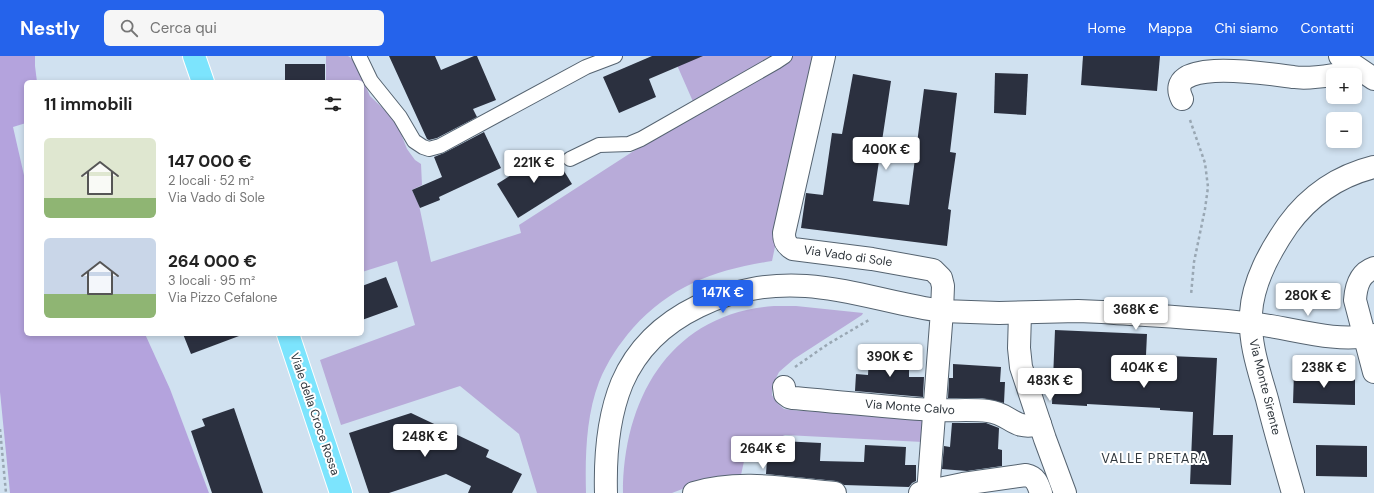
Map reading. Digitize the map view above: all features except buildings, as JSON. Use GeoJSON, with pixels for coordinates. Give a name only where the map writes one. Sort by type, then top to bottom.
{"type":"FeatureCollection","features":[{"type":"Feature","properties":{"kind":"main road"},"geometry":{"type":"LineString","coordinates":[[194,56],[202,80]]}},
{"type":"Feature","properties":{"kind":"main road","name":"Viale della Croce Rossa"},"geometry":{"type":"LineString","coordinates":[[289,336],[341,493]]}},
{"type":"Feature","properties":{"kind":"street","name":"Via Vado di Sole"},"geometry":{"type":"LineString","coordinates":[[824,56],[784,234],[785,241],[787,245],[793,249],[872,259],[933,270],[940,278],[943,286],[942,311]]}},
{"type":"Feature","properties":{"kind":"street"},"geometry":{"type":"LineString","coordinates":[[1182,99],[1179,85],[1182,77],[1190,70],[1208,65],[1235,66],[1295,78],[1316,77],[1326,73]]}},
{"type":"Feature","properties":{"kind":"street"},"geometry":{"type":"LineString","coordinates":[[1362,75],[1374,79]]}},
{"type":"Feature","properties":{"kind":"street","name":"Via Monte Sirente"},"geometry":{"type":"LineString","coordinates":[[1293,493],[1252,340],[1251,323],[1253,300],[1260,274],[1274,246],[1303,207],[1324,188],[1346,176],[1374,167]]}},
{"type":"Feature","properties":{"kind":"street"},"geometry":{"type":"LineString","coordinates":[[1374,268],[1364,273],[1360,277],[1356,294],[1359,316],[1370,336],[1374,372]]}},
{"type":"Feature","properties":{"kind":"street"},"geometry":{"type":"LineString","coordinates":[[606,493],[607,449],[616,403],[622,383],[632,364],[646,346],[658,334],[672,322],[689,311],[728,294],[765,286],[806,286],[829,289],[942,311],[1020,314],[1078,311],[1251,323],[1324,336],[1370,336]]}},
{"type":"Feature","properties":{"kind":"street"},"geometry":{"type":"LineString","coordinates":[[942,311],[935,410],[925,492],[986,480],[1026,475],[1032,477],[1037,482],[1041,493]]}},
{"type":"Feature","properties":{"kind":"street"},"geometry":{"type":"LineString","coordinates":[[1020,314],[1019,348],[1025,381],[1065,493]]}},
{"type":"Feature","properties":{"kind":"street","name":"Via Monte Calvo"},"geometry":{"type":"LineString","coordinates":[[784,387],[785,394],[793,398],[935,410],[990,411],[1002,415],[1017,425],[1022,426],[1040,424]]}},
{"type":"Feature","properties":{"kind":"street"},"geometry":{"type":"LineString","coordinates":[[694,493],[721,486],[742,486],[835,493]]}},
{"type":"Feature","properties":{"kind":"lane"},"geometry":{"type":"LineString","coordinates":[[359,56],[372,81],[400,117],[414,141],[418,145],[429,149],[440,146],[586,67],[615,56]]}},
{"type":"Feature","properties":{"kind":"lane"},"geometry":{"type":"LineString","coordinates":[[570,159],[599,145],[629,144],[641,139],[785,56]]}},
{"type":"Feature","properties":{"kind":"path"},"geometry":{"type":"LineString","coordinates":[[1182,99],[1202,151],[1208,187],[1205,210],[1194,262],[1190,319]]}},
{"type":"Feature","properties":{"kind":"path"},"geometry":{"type":"LineString","coordinates":[[784,387],[791,371],[800,363],[873,317],[878,299]]}},
{"type":"Feature","properties":{"kind":"path"},"geometry":{"type":"LineString","coordinates":[[0,429],[6,493]]}},
{"type":"Feature","properties":{"kind":"shaded area"},"geometry":{"type":"Polygon","coordinates":[[[0,56],[35,56],[37,80],[24,80],[24,124],[13,127],[24,175],[24,336],[146,336],[170,389],[209,493],[10,493],[0,392],[0,56]]]}},
{"type":"Feature","properties":{"kind":"shaded area"},"geometry":{"type":"Polygon","coordinates":[[[326,56],[348,56],[354,60],[363,80],[326,80],[326,56]]]}},
{"type":"Feature","properties":{"kind":"shaded area"},"geometry":{"type":"Polygon","coordinates":[[[673,56],[815,56],[772,261],[732,269],[713,275],[679,290],[648,313],[628,334],[606,367],[599,382],[591,409],[587,437],[586,493],[537,493],[519,434],[460,386],[341,425],[320,360],[415,325],[397,261],[364,271],[364,82],[370,96],[396,121],[407,149],[415,160],[421,164],[422,185],[412,190],[419,205],[431,262],[521,233],[519,225],[643,145],[698,113],[673,56]]]}},
{"type":"Feature","properties":{"kind":"shaded area"},"geometry":{"type":"Polygon","coordinates":[[[774,306],[796,306],[863,313],[794,359],[779,372],[772,386],[772,395],[777,403],[784,409],[791,410],[924,419],[923,442],[785,435],[746,452],[741,475],[685,488],[672,493],[623,493],[625,458],[632,425],[644,394],[660,366],[681,343],[707,325],[738,312],[774,306]]]}},
{"type":"Feature","properties":{"kind":"district","name":"VALLE PRETARA"},"geometry":{"type":"Point","coordinates":[1155,458]}}]}
